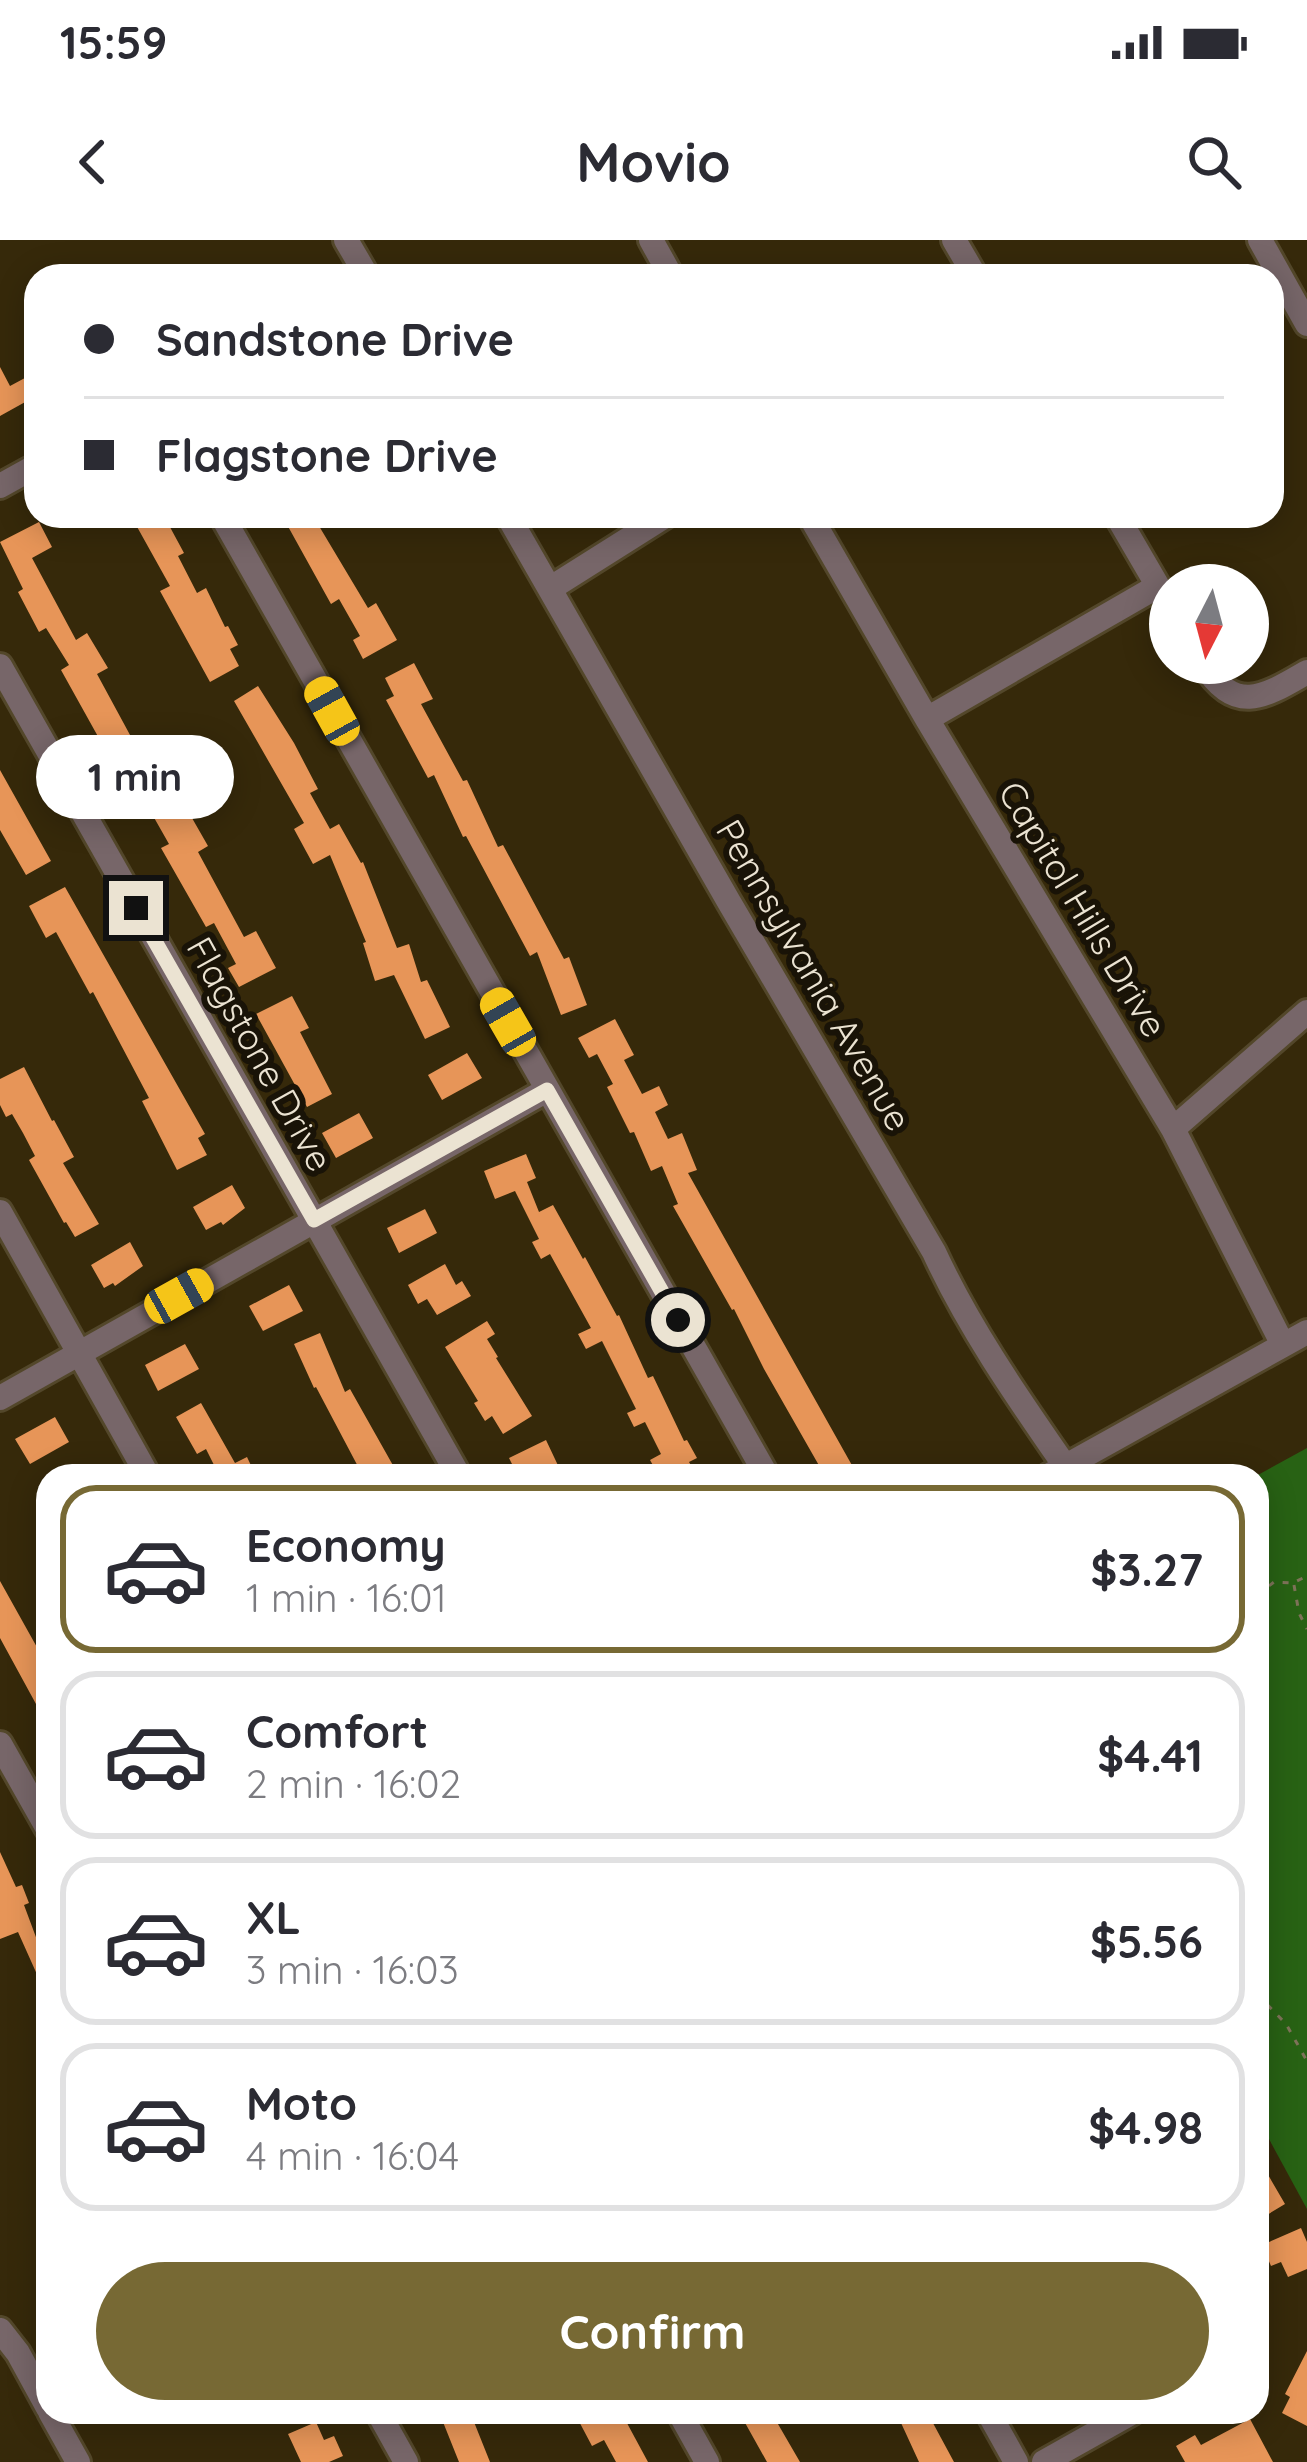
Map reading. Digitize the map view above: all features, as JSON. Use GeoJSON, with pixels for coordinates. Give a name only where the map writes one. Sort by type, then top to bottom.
{"type":"FeatureCollection","features":[{"type":"Feature","properties":{"kind":"street"},"geometry":{"type":"LineString","coordinates":[[1284,283],[1307,324]]}},
{"type":"Feature","properties":{"kind":"street"},"geometry":{"type":"LineString","coordinates":[[229,528],[760,1464]]}},
{"type":"Feature","properties":{"kind":"street","name":"Pennsylvania Avenue"},"geometry":{"type":"LineString","coordinates":[[515,528],[1052,1464]]}},
{"type":"Feature","properties":{"kind":"street"},"geometry":{"type":"LineString","coordinates":[[551,588],[646,528]]}},
{"type":"Feature","properties":{"kind":"street","name":"Capitol Hills Drive"},"geometry":{"type":"LineString","coordinates":[[817,528],[1173,1129],[1283,1345]]}},
{"type":"Feature","properties":{"kind":"street"},"geometry":{"type":"LineString","coordinates":[[1124,528],[1149,570]]}},
{"type":"Feature","properties":{"kind":"street"},"geometry":{"type":"LineString","coordinates":[[927,719],[1149,604]]}},
{"type":"Feature","properties":{"kind":"street","name":"Flagstone Drive"},"geometry":{"type":"LineString","coordinates":[[0,666],[452,1464]]}},
{"type":"Feature","properties":{"kind":"street"},"geometry":{"type":"LineString","coordinates":[[1219,684],[1230,694],[1265,697],[1307,672]]}},
{"type":"Feature","properties":{"kind":"street"},"geometry":{"type":"LineString","coordinates":[[1173,1129],[1307,1012]]}},
{"type":"Feature","properties":{"kind":"street"},"geometry":{"type":"LineString","coordinates":[[0,1397],[547,1090]]}},
{"type":"Feature","properties":{"kind":"street"},"geometry":{"type":"LineString","coordinates":[[0,1212],[141,1464]]}},
{"type":"Feature","properties":{"kind":"street"},"geometry":{"type":"LineString","coordinates":[[1069,1464],[1307,1332]]}},
{"type":"Feature","properties":{"kind":"street"},"geometry":{"type":"LineString","coordinates":[[0,1744],[36,1808]]}},
{"type":"Feature","properties":{"kind":"street"},"geometry":{"type":"LineString","coordinates":[[0,2330],[36,2387]]}},
{"type":"Feature","properties":{"kind":"street"},"geometry":{"type":"LineString","coordinates":[[57,2424],[78,2462]]}},
{"type":"Feature","properties":{"kind":"street"},"geometry":{"type":"LineString","coordinates":[[385,2424],[406,2462]]}},
{"type":"Feature","properties":{"kind":"street"},"geometry":{"type":"LineString","coordinates":[[686,2424],[707,2462]]}},
{"type":"Feature","properties":{"kind":"street"},"geometry":{"type":"LineString","coordinates":[[995,2424],[1016,2462]]}},
{"type":"Feature","properties":{"kind":"street"},"geometry":{"type":"LineString","coordinates":[[1045,2462],[1112,2424]]}},
{"type":"Feature","properties":{"kind":"path"},"geometry":{"type":"LineString","coordinates":[[1269,1586],[1307,1576]]}},
{"type":"Feature","properties":{"kind":"path"},"geometry":{"type":"LineString","coordinates":[[1293,1583],[1307,1629]]}},
{"type":"Feature","properties":{"kind":"path"},"geometry":{"type":"LineString","coordinates":[[1269,2006],[1286,2024],[1307,2062]]}},
{"type":"Feature","properties":{"kind":"green space"},"geometry":{"type":"Polygon","coordinates":[[[1307,1448],[1307,2209],[1269,2139],[1269,1469],[1307,1448]]]}},
{"type":"Feature","properties":{"kind":"building"},"geometry":{"type":"Polygon","coordinates":[[[0,367],[10,386],[24,378],[24,403],[0,416],[0,367]]]}},
{"type":"Feature","properties":{"kind":"building"},"geometry":{"type":"Polygon","coordinates":[[[27,528],[42,528],[52,547],[32,558],[76,640],[87,633],[108,668],[97,674],[175,818],[188,811],[208,846],[198,852],[244,937],[256,931],[276,968],[239,987],[228,968],[236,964],[214,923],[206,927],[161,848],[169,844],[148,807],[140,812],[61,670],[69,665],[46,628],[39,632],[18,592],[23,589],[0,542],[27,528]]]}},
{"type":"Feature","properties":{"kind":"building"},"geometry":{"type":"Polygon","coordinates":[[[138,528],[170,528],[184,553],[178,556],[197,593],[206,588],[238,645],[230,649],[239,666],[210,682],[160,591],[170,586],[138,528]]]}},
{"type":"Feature","properties":{"kind":"building"},"geometry":{"type":"Polygon","coordinates":[[[289,528],[320,528],[368,608],[376,603],[397,640],[363,659],[353,640],[360,636],[339,599],[331,604],[289,528]]]}},
{"type":"Feature","properties":{"kind":"building"},"geometry":{"type":"Polygon","coordinates":[[[414,663],[433,699],[421,704],[463,781],[467,780],[498,847],[503,845],[564,959],[569,957],[587,1005],[561,1015],[537,952],[530,956],[434,775],[428,778],[386,700],[394,696],[385,678],[414,663]]]}},
{"type":"Feature","properties":{"kind":"building"},"geometry":{"type":"Polygon","coordinates":[[[258,686],[318,789],[310,793],[330,829],[339,824],[363,862],[397,948],[409,944],[421,982],[427,980],[450,1027],[425,1039],[394,975],[375,981],[366,942],[330,855],[313,864],[294,829],[304,823],[234,701],[258,686]]]}},
{"type":"Feature","properties":{"kind":"building"},"geometry":{"type":"Polygon","coordinates":[[[0,770],[51,861],[26,875],[0,830],[0,770]]]}},
{"type":"Feature","properties":{"kind":"building"},"geometry":{"type":"Polygon","coordinates":[[[65,887],[205,1134],[198,1138],[207,1155],[177,1170],[142,1101],[149,1098],[93,992],[90,994],[56,932],[46,938],[29,906],[65,887]]]}},
{"type":"Feature","properties":{"kind":"building"},"geometry":{"type":"Polygon","coordinates":[[[292,996],[309,1028],[300,1032],[332,1094],[307,1107],[256,1014],[292,996]]]}},
{"type":"Feature","properties":{"kind":"building"},"geometry":{"type":"Polygon","coordinates":[[[615,1019],[634,1055],[624,1060],[642,1094],[659,1086],[668,1105],[655,1112],[668,1139],[682,1133],[697,1170],[688,1173],[851,1464],[818,1464],[673,1206],[678,1204],[662,1166],[651,1171],[607,1087],[613,1084],[597,1054],[589,1058],[578,1038],[615,1019]]]}},
{"type":"Feature","properties":{"kind":"building"},"geometry":{"type":"Polygon","coordinates":[[[467,1053],[482,1078],[442,1100],[428,1075],[467,1053]]]}},
{"type":"Feature","properties":{"kind":"building"},"geometry":{"type":"Polygon","coordinates":[[[24,1067],[74,1157],[63,1163],[99,1224],[75,1237],[29,1160],[35,1156],[23,1133],[0,1105],[0,1079],[24,1067]]]}},
{"type":"Feature","properties":{"kind":"building"},"geometry":{"type":"Polygon","coordinates":[[[359,1113],[373,1138],[336,1158],[322,1133],[359,1113]]]}},
{"type":"Feature","properties":{"kind":"building"},"geometry":{"type":"Polygon","coordinates":[[[526,1154],[536,1178],[527,1182],[539,1212],[553,1205],[585,1257],[648,1378],[653,1376],[697,1458],[690,1464],[652,1464],[650,1460],[661,1454],[645,1422],[634,1427],[627,1413],[636,1409],[602,1341],[586,1349],[578,1334],[591,1328],[550,1254],[541,1259],[532,1242],[539,1239],[515,1191],[495,1199],[484,1171],[526,1154]]]}},
{"type":"Feature","properties":{"kind":"building"},"geometry":{"type":"Polygon","coordinates":[[[232,1185],[245,1208],[223,1225],[206,1230],[193,1207],[232,1185]]]}},
{"type":"Feature","properties":{"kind":"building"},"geometry":{"type":"Polygon","coordinates":[[[425,1209],[437,1233],[399,1253],[387,1228],[425,1209]]]}},
{"type":"Feature","properties":{"kind":"building"},"geometry":{"type":"Polygon","coordinates":[[[130,1242],[143,1266],[115,1286],[104,1288],[91,1265],[130,1242]]]}},
{"type":"Feature","properties":{"kind":"building"},"geometry":{"type":"Polygon","coordinates":[[[445,1264],[456,1285],[462,1281],[471,1296],[437,1315],[427,1299],[418,1304],[408,1285],[445,1264]]]}},
{"type":"Feature","properties":{"kind":"building"},"geometry":{"type":"Polygon","coordinates":[[[289,1285],[303,1311],[263,1331],[249,1306],[289,1285]]]}},
{"type":"Feature","properties":{"kind":"building"},"geometry":{"type":"Polygon","coordinates":[[[487,1321],[495,1334],[487,1339],[496,1358],[532,1416],[503,1434],[492,1416],[485,1421],[445,1347],[487,1321]]]}},
{"type":"Feature","properties":{"kind":"building"},"geometry":{"type":"Polygon","coordinates":[[[320,1333],[345,1392],[350,1389],[392,1464],[357,1464],[294,1344],[320,1333]]]}},
{"type":"Feature","properties":{"kind":"building"},"geometry":{"type":"Polygon","coordinates":[[[185,1344],[199,1369],[158,1391],[145,1365],[185,1344]]]}},
{"type":"Feature","properties":{"kind":"building"},"geometry":{"type":"Polygon","coordinates":[[[201,1403],[235,1463],[247,1457],[250,1464],[214,1464],[206,1449],[197,1454],[176,1417],[201,1403]]]}},
{"type":"Feature","properties":{"kind":"building"},"geometry":{"type":"Polygon","coordinates":[[[55,1417],[69,1442],[30,1464],[15,1439],[55,1417]]]}},
{"type":"Feature","properties":{"kind":"building"},"geometry":{"type":"Polygon","coordinates":[[[546,1440],[557,1464],[512,1464],[509,1458],[546,1440]]]}},
{"type":"Feature","properties":{"kind":"building"},"geometry":{"type":"Polygon","coordinates":[[[0,1581],[36,1646],[36,1704],[0,1638],[0,1581]]]}},
{"type":"Feature","properties":{"kind":"building"},"geometry":{"type":"Polygon","coordinates":[[[0,1852],[29,1903],[24,1905],[36,1937],[36,1972],[18,1932],[0,1939],[0,1852]]]}},
{"type":"Feature","properties":{"kind":"building"},"geometry":{"type":"Polygon","coordinates":[[[1269,2176],[1285,2204],[1269,2214],[1269,2176]]]}},
{"type":"Feature","properties":{"kind":"building"},"geometry":{"type":"Polygon","coordinates":[[[1301,2228],[1307,2242],[1307,2269],[1288,2277],[1281,2262],[1271,2266],[1269,2242],[1301,2228]]]}},
{"type":"Feature","properties":{"kind":"building"},"geometry":{"type":"Polygon","coordinates":[[[1307,2351],[1307,2426],[1282,2413],[1290,2397],[1285,2394],[1307,2351]]]}},
{"type":"Feature","properties":{"kind":"building"},"geometry":{"type":"Polygon","coordinates":[[[317,2424],[324,2440],[334,2436],[343,2456],[329,2462],[301,2462],[288,2434],[317,2424]]]}},
{"type":"Feature","properties":{"kind":"building"},"geometry":{"type":"Polygon","coordinates":[[[444,2424],[475,2424],[490,2462],[459,2462],[444,2424]]]}},
{"type":"Feature","properties":{"kind":"building"},"geometry":{"type":"Polygon","coordinates":[[[580,2424],[627,2424],[648,2462],[616,2462],[604,2440],[592,2446],[580,2424]]]}},
{"type":"Feature","properties":{"kind":"building"},"geometry":{"type":"Polygon","coordinates":[[[746,2424],[778,2424],[800,2462],[767,2462],[746,2424]]]}},
{"type":"Feature","properties":{"kind":"building"},"geometry":{"type":"Polygon","coordinates":[[[902,2424],[933,2424],[954,2462],[919,2462],[902,2424]]]}},
{"type":"Feature","properties":{"kind":"building"},"geometry":{"type":"Polygon","coordinates":[[[1241,2424],[1253,2424],[1273,2462],[1185,2462],[1176,2446],[1195,2435],[1201,2445],[1241,2424]]]}},
{"type":"Feature","properties":{"kind":"route"},"geometry":{"type":"LineString","coordinates":[[136,908],[314,1220],[547,1090],[678,1320]]}}]}
